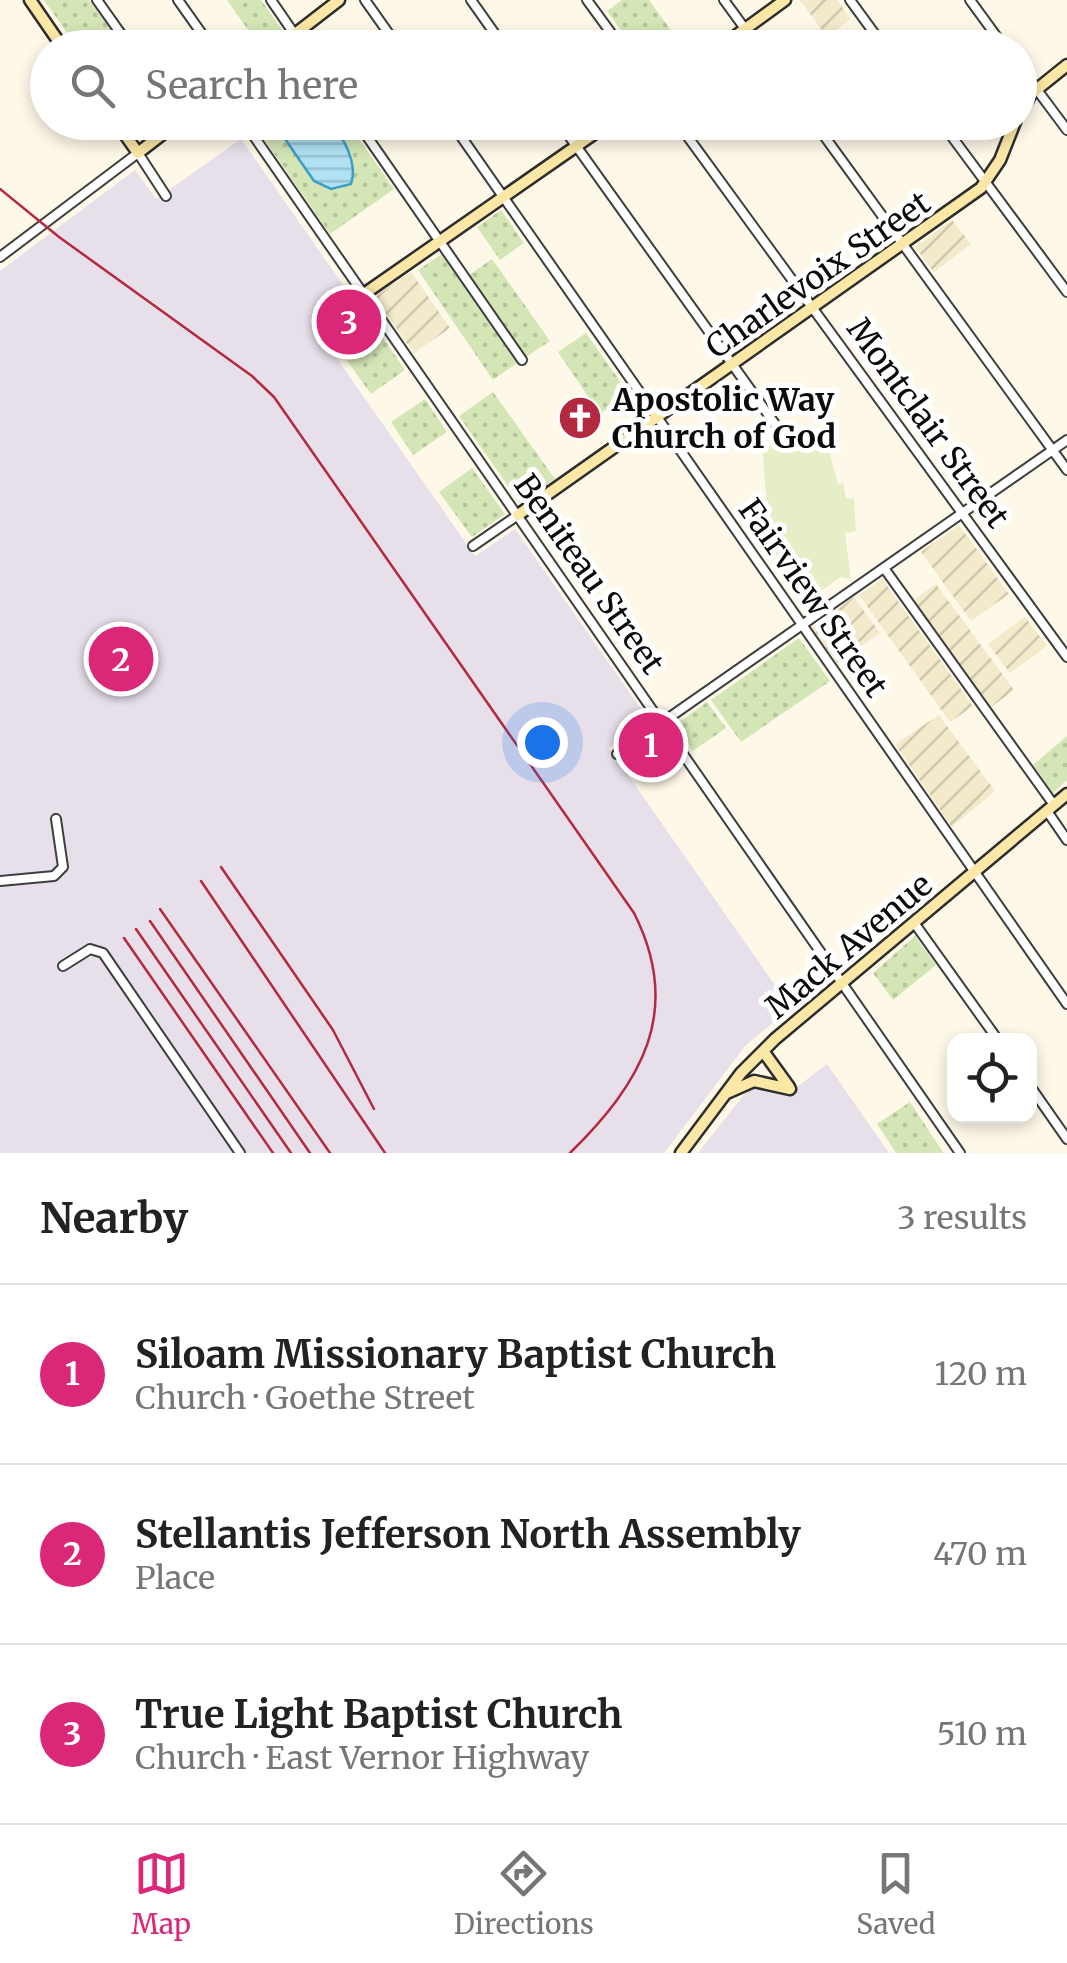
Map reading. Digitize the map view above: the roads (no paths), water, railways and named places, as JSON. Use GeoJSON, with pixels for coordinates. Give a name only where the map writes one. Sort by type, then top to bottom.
{"type":"FeatureCollection","features":[{"type":"Feature","properties":{"kind":"street"},"geometry":{"type":"LineString","coordinates":[[30,0],[51,30]]}},
{"type":"Feature","properties":{"kind":"street"},"geometry":{"type":"LineString","coordinates":[[98,0],[119,30]]}},
{"type":"Feature","properties":{"kind":"street"},"geometry":{"type":"LineString","coordinates":[[178,0],[199,30]]}},
{"type":"Feature","properties":{"kind":"street"},"geometry":{"type":"LineString","coordinates":[[271,0],[291,30]]}},
{"type":"Feature","properties":{"kind":"street"},"geometry":{"type":"LineString","coordinates":[[299,30],[339,0]]}},
{"type":"Feature","properties":{"kind":"street"},"geometry":{"type":"LineString","coordinates":[[366,0],[387,30]]}},
{"type":"Feature","properties":{"kind":"street"},"geometry":{"type":"LineString","coordinates":[[471,0],[492,30]]}},
{"type":"Feature","properties":{"kind":"street"},"geometry":{"type":"LineString","coordinates":[[588,0],[609,30]]}},
{"type":"Feature","properties":{"kind":"street"},"geometry":{"type":"LineString","coordinates":[[724,0],[745,29],[786,0]]}},
{"type":"Feature","properties":{"kind":"street"},"geometry":{"type":"LineString","coordinates":[[850,0],[872,30]]}},
{"type":"Feature","properties":{"kind":"street"},"geometry":{"type":"LineString","coordinates":[[970,0],[992,30]]}},
{"type":"Feature","properties":{"kind":"street"},"geometry":{"type":"LineString","coordinates":[[1037,88],[1067,65]]}},
{"type":"Feature","properties":{"kind":"street"},"geometry":{"type":"LineString","coordinates":[[1037,90],[1067,130]]}},
{"type":"Feature","properties":{"kind":"street"},"geometry":{"type":"LineString","coordinates":[[129,140],[166,196]]}},
{"type":"Feature","properties":{"kind":"street"},"geometry":{"type":"LineString","coordinates":[[0,243],[3,255],[155,140]]}},
{"type":"Feature","properties":{"kind":"street","name":"Beniteau Street"},"geometry":{"type":"LineString","coordinates":[[257,140],[960,1153]]}},
{"type":"Feature","properties":{"kind":"street"},"geometry":{"type":"LineString","coordinates":[[369,140],[522,360]]}},
{"type":"Feature","properties":{"kind":"street","name":"Fairview Street"},"geometry":{"type":"LineString","coordinates":[[464,140],[1067,1004]]}},
{"type":"Feature","properties":{"kind":"street"},"geometry":{"type":"LineString","coordinates":[[572,140],[776,424]]}},
{"type":"Feature","properties":{"kind":"street"},"geometry":{"type":"LineString","coordinates":[[319,326],[585,140]]}},
{"type":"Feature","properties":{"kind":"street","name":"Montclair Street"},"geometry":{"type":"LineString","coordinates":[[690,140],[1067,656]]}},
{"type":"Feature","properties":{"kind":"street"},"geometry":{"type":"LineString","coordinates":[[827,140],[1067,470]]}},
{"type":"Feature","properties":{"kind":"street"},"geometry":{"type":"LineString","coordinates":[[954,140],[1067,292]]}},
{"type":"Feature","properties":{"kind":"street","name":"Charlevoix Street"},"geometry":{"type":"LineString","coordinates":[[473,546],[904,246],[986,183],[1006,140]]}},
{"type":"Feature","properties":{"kind":"street"},"geometry":{"type":"LineString","coordinates":[[617,754],[1067,440]]}},
{"type":"Feature","properties":{"kind":"street"},"geometry":{"type":"LineString","coordinates":[[884,568],[1050,808],[1067,840]]}},
{"type":"Feature","properties":{"kind":"street","name":"Mack Avenue"},"geometry":{"type":"LineString","coordinates":[[681,1153],[764,1050],[1067,794]]}},
{"type":"Feature","properties":{"kind":"street"},"geometry":{"type":"LineString","coordinates":[[0,881],[54,876],[63,867],[56,819]]}},
{"type":"Feature","properties":{"kind":"street"},"geometry":{"type":"LineString","coordinates":[[916,924],[993,1033]]}},
{"type":"Feature","properties":{"kind":"street"},"geometry":{"type":"LineString","coordinates":[[63,966],[90,949],[103,953],[240,1153]]}},
{"type":"Feature","properties":{"kind":"street"},"geometry":{"type":"LineString","coordinates":[[726,1094],[754,1081],[790,1089],[764,1050]]}},
{"type":"Feature","properties":{"kind":"street"},"geometry":{"type":"LineString","coordinates":[[1037,1096],[1067,1138]]}},
{"type":"Feature","properties":{"kind":"water"},"geometry":{"type":"Polygon","coordinates":[[[286,140],[342,140],[353,168],[351,184],[331,189],[314,181],[286,140]]]}},
{"type":"Feature","properties":{"kind":"railway"},"geometry":{"type":"LineString","coordinates":[[0,189],[59,237],[252,376],[274,397],[634,913],[649,949],[655,982],[654,1014],[647,1044],[617,1100],[570,1153]]}},
{"type":"Feature","properties":{"kind":"railway"},"geometry":{"type":"LineString","coordinates":[[221,867],[333,1030],[374,1109]]}},
{"type":"Feature","properties":{"kind":"railway"},"geometry":{"type":"LineString","coordinates":[[201,881],[385,1153]]}},
{"type":"Feature","properties":{"kind":"railway"},"geometry":{"type":"LineString","coordinates":[[160,909],[330,1153]]}},
{"type":"Feature","properties":{"kind":"railway"},"geometry":{"type":"LineString","coordinates":[[150,921],[310,1153]]}},
{"type":"Feature","properties":{"kind":"railway"},"geometry":{"type":"LineString","coordinates":[[136,929],[291,1153]]}},
{"type":"Feature","properties":{"kind":"railway"},"geometry":{"type":"LineString","coordinates":[[124,938],[273,1153]]}},
{"type":"Feature","properties":{"kind":"place","name":"True Light Baptist Church"},"geometry":{"type":"Point","coordinates":[349,322]}},
{"type":"Feature","properties":{"kind":"place","name":"Apostolic Way Church of God"},"geometry":{"type":"Point","coordinates":[580,418]}},
{"type":"Feature","properties":{"kind":"place","name":"Stellantis Jefferson North Assembly"},"geometry":{"type":"Point","coordinates":[121,659]}},
{"type":"Feature","properties":{"kind":"place","name":"Siloam Missionary Baptist Church"},"geometry":{"type":"Point","coordinates":[651,745]}}]}
